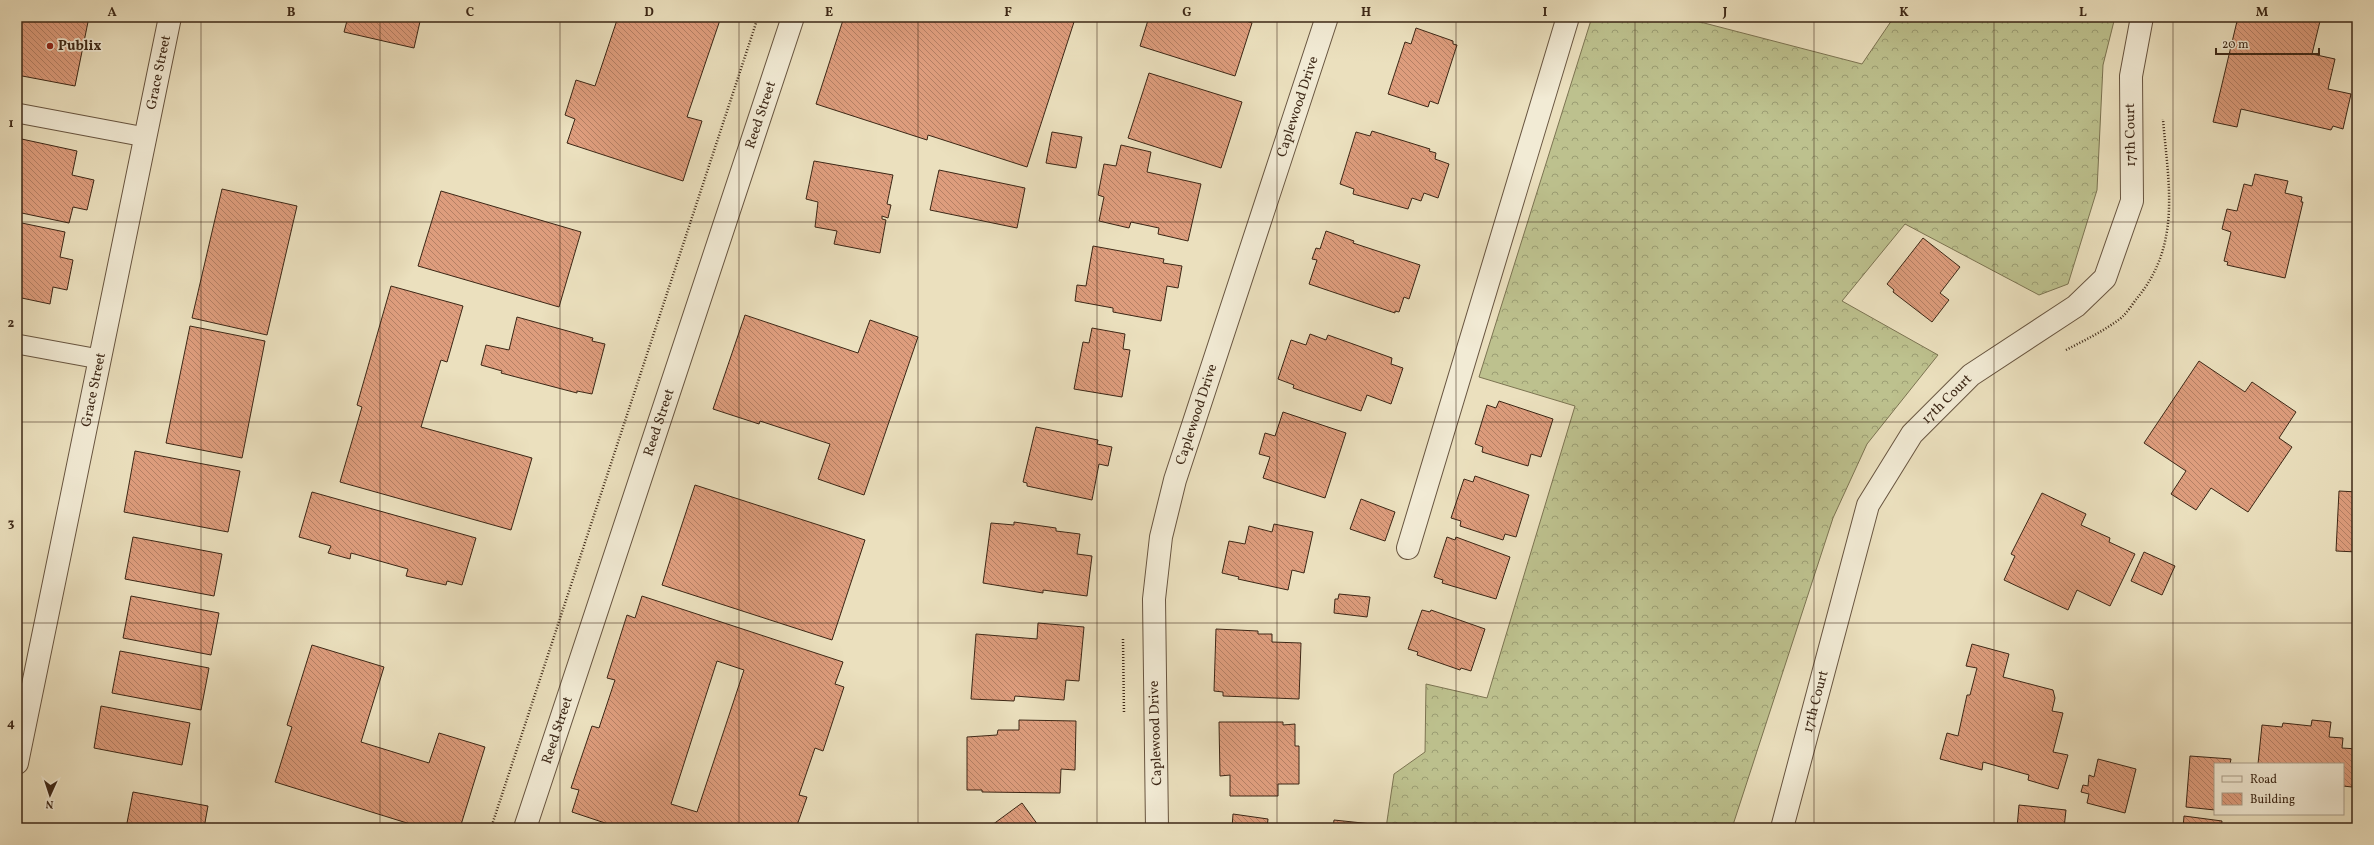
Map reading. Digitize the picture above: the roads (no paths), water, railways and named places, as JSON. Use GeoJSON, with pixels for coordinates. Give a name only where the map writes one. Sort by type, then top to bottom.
{"type":"FeatureCollection","features":[{"type":"Feature","properties":{"kind":"street","name":"Grace Street"},"geometry":{"type":"LineString","coordinates":[[17,763],[170,17]]}},
{"type":"Feature","properties":{"kind":"street","name":"Reed Street"},"geometry":{"type":"LineString","coordinates":[[525,828],[793,17]]}},
{"type":"Feature","properties":{"kind":"street","name":"Caplewood Drive"},"geometry":{"type":"LineString","coordinates":[[1157,828],[1154,599],[1161,537],[1175,480],[1327,17]]}},
{"type":"Feature","properties":{"kind":"street"},"geometry":{"type":"LineString","coordinates":[[1408,548],[1568,17]]}},
{"type":"Feature","properties":{"kind":"street","name":"17th Court"},"geometry":{"type":"LineString","coordinates":[[1782,828],[1868,504],[1912,434],[1971,374],[2076,306],[2105,278],[2132,201],[2131,76],[2142,17]]}},
{"type":"Feature","properties":{"kind":"lane"},"geometry":{"type":"LineString","coordinates":[[17,113],[145,137]]}},
{"type":"Feature","properties":{"kind":"lane"},"geometry":{"type":"LineString","coordinates":[[17,344],[99,359]]}},
{"type":"Feature","properties":{"kind":"place","name":"Publix"},"geometry":{"type":"Point","coordinates":[50,46]}}]}
